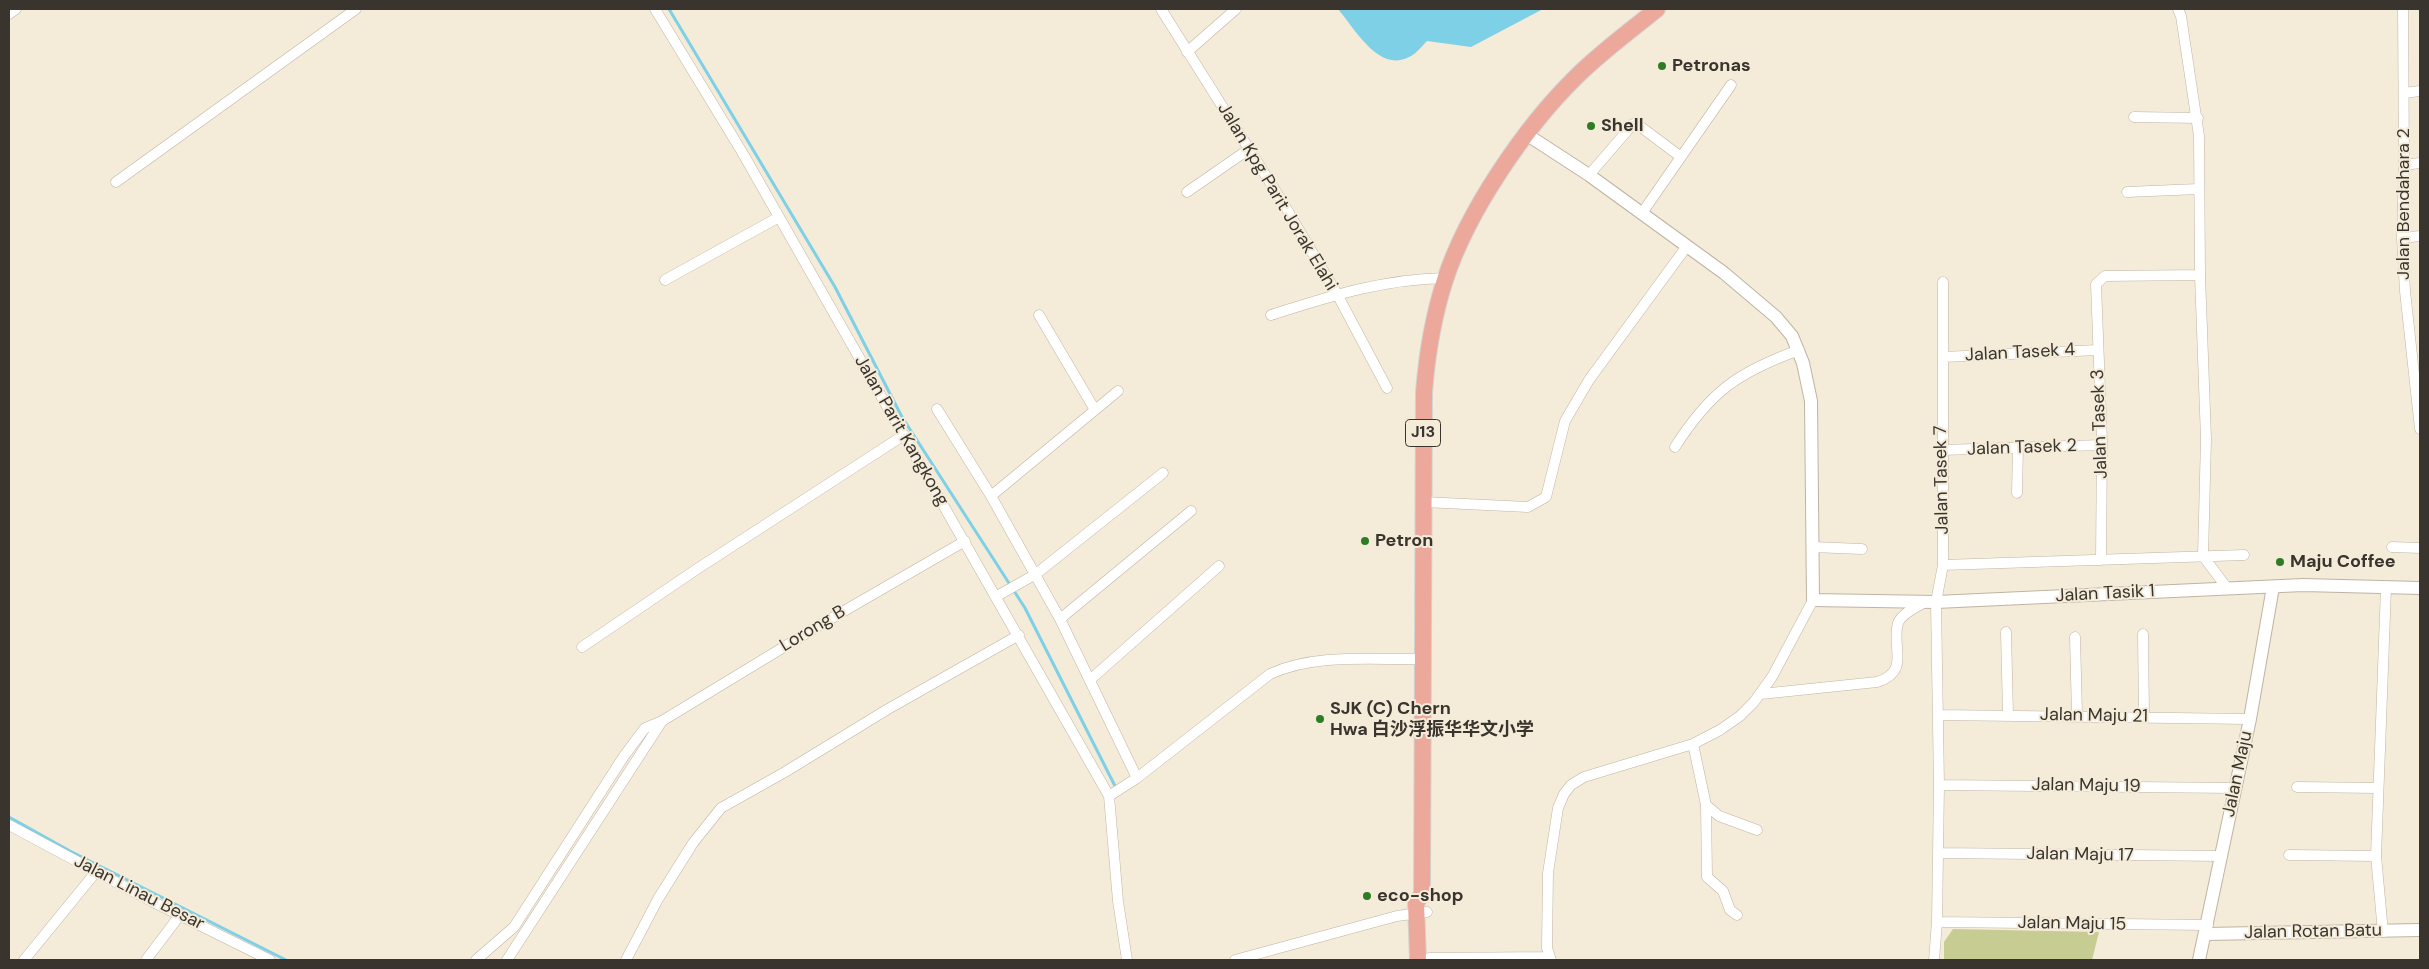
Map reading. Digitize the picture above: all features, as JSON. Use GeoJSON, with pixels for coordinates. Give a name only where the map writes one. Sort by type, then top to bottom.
{"type":"FeatureCollection","features":[{"type":"Feature","properties":{"kind":"main road","name":"J13"},"geometry":{"type":"LineString","coordinates":[[1425,960],[1422,912],[1427,901],[1422,894],[1424,392],[1427,360],[1437,307],[1446,278],[1474,217],[1526,134],[1576,77],[1657,9]]}},
{"type":"Feature","properties":{"kind":"street"},"geometry":{"type":"LineString","coordinates":[[116,182],[356,9]]}},
{"type":"Feature","properties":{"kind":"street","name":"Jalan Parit Kangkong"},"geometry":{"type":"LineString","coordinates":[[655,9],[779,217],[831,312],[965,541],[1001,593],[1020,635],[1109,796]]}},
{"type":"Feature","properties":{"kind":"street","name":"Jalan Kpg Parit Jorak Elahi"},"geometry":{"type":"LineString","coordinates":[[1161,9],[1337,294],[1386,388]]}},
{"type":"Feature","properties":{"kind":"street"},"geometry":{"type":"LineString","coordinates":[[1188,52],[1236,9]]}},
{"type":"Feature","properties":{"kind":"street"},"geometry":{"type":"LineString","coordinates":[[2178,9],[2181,16],[2198,118],[2200,275],[2206,439],[2203,556],[2227,588]]}},
{"type":"Feature","properties":{"kind":"street","name":"Jalan Bendahara 2"},"geometry":{"type":"LineString","coordinates":[[2403,9],[2404,165],[2402,238],[2405,291],[2420,429]]}},
{"type":"Feature","properties":{"kind":"street"},"geometry":{"type":"LineString","coordinates":[[1642,213],[1731,85]]}},
{"type":"Feature","properties":{"kind":"street"},"geometry":{"type":"LineString","coordinates":[[2404,93],[2420,91]]}},
{"type":"Feature","properties":{"kind":"street"},"geometry":{"type":"LineString","coordinates":[[2134,117],[2198,118]]}},
{"type":"Feature","properties":{"kind":"street"},"geometry":{"type":"LineString","coordinates":[[1589,175],[1633,124],[1637,124],[1681,157]]}},
{"type":"Feature","properties":{"kind":"street"},"geometry":{"type":"LineString","coordinates":[[1425,960],[1550,958],[1548,873],[1558,808],[1564,794],[1571,785],[1584,777],[1693,744],[1720,730],[1740,716],[1761,694],[1772,677],[1813,600],[1811,401],[1799,350],[1786,327],[1724,272],[1589,175],[1526,134]]}},
{"type":"Feature","properties":{"kind":"street"},"geometry":{"type":"LineString","coordinates":[[1186,192],[1249,149]]}},
{"type":"Feature","properties":{"kind":"street"},"geometry":{"type":"LineString","coordinates":[[2404,165],[2420,163]]}},
{"type":"Feature","properties":{"kind":"street"},"geometry":{"type":"LineString","coordinates":[[2127,192],[2198,189]]}},
{"type":"Feature","properties":{"kind":"street"},"geometry":{"type":"LineString","coordinates":[[664,280],[779,217]]}},
{"type":"Feature","properties":{"kind":"street"},"geometry":{"type":"LineString","coordinates":[[2402,238],[2420,236]]}},
{"type":"Feature","properties":{"kind":"street"},"geometry":{"type":"LineString","coordinates":[[1423,502],[1512,508],[1528,507],[1546,497],[1565,421],[1589,380],[1687,246]]}},
{"type":"Feature","properties":{"kind":"street","name":"Jalan Tasek 3"},"geometry":{"type":"LineString","coordinates":[[2101,560],[2102,445],[2096,289],[2099,279],[2105,276],[2200,275]]}},
{"type":"Feature","properties":{"kind":"street"},"geometry":{"type":"LineString","coordinates":[[1271,315],[1372,284],[1411,278],[1446,278]]}},
{"type":"Feature","properties":{"kind":"street","name":"Jalan Tasek 7"},"geometry":{"type":"LineString","coordinates":[[1934,960],[1937,922],[1939,715],[1931,602],[1943,565],[1943,282]]}},
{"type":"Feature","properties":{"kind":"street"},"geometry":{"type":"LineString","coordinates":[[1039,315],[1095,410]]}},
{"type":"Feature","properties":{"kind":"street"},"geometry":{"type":"LineString","coordinates":[[1675,447],[1694,417],[1728,384],[1762,364],[1799,350]]}},
{"type":"Feature","properties":{"kind":"street","name":"Jalan Tasek 4"},"geometry":{"type":"LineString","coordinates":[[1943,357],[2098,350]]}},
{"type":"Feature","properties":{"kind":"street"},"geometry":{"type":"LineString","coordinates":[[991,496],[1118,391]]}},
{"type":"Feature","properties":{"kind":"street"},"geometry":{"type":"LineString","coordinates":[[937,409],[991,496],[1036,574],[1091,679],[1137,778]]}},
{"type":"Feature","properties":{"kind":"street"},"geometry":{"type":"LineString","coordinates":[[582,647],[697,569],[904,435]]}},
{"type":"Feature","properties":{"kind":"street","name":"Jalan Tasek 2"},"geometry":{"type":"LineString","coordinates":[[1942,450],[2102,445]]}},
{"type":"Feature","properties":{"kind":"street"},"geometry":{"type":"LineString","coordinates":[[2017,493],[2018,448]]}},
{"type":"Feature","properties":{"kind":"street"},"geometry":{"type":"LineString","coordinates":[[1001,593],[1036,574],[1163,472]]}},
{"type":"Feature","properties":{"kind":"street"},"geometry":{"type":"LineString","coordinates":[[1060,619],[1191,511]]}},
{"type":"Feature","properties":{"kind":"street","name":"Lorong B"},"geometry":{"type":"LineString","coordinates":[[476,960],[514,927],[624,756],[645,728],[662,722],[809,631],[965,541]]}},
{"type":"Feature","properties":{"kind":"street"},"geometry":{"type":"LineString","coordinates":[[2392,546],[2420,548]]}},
{"type":"Feature","properties":{"kind":"street"},"geometry":{"type":"LineString","coordinates":[[1812,547],[1862,548]]}},
{"type":"Feature","properties":{"kind":"street"},"geometry":{"type":"LineString","coordinates":[[1943,565],[2244,555]]}},
{"type":"Feature","properties":{"kind":"street"},"geometry":{"type":"LineString","coordinates":[[1091,679],[1220,566]]}},
{"type":"Feature","properties":{"kind":"street"},"geometry":{"type":"LineString","coordinates":[[2273,587],[2420,588]]}},
{"type":"Feature","properties":{"kind":"street","name":"Jalan Tasik 1"},"geometry":{"type":"LineString","coordinates":[[1813,600],[1931,602],[2273,587]]}},
{"type":"Feature","properties":{"kind":"street","name":"Jalan Maju"},"geometry":{"type":"LineString","coordinates":[[2199,960],[2207,930],[2234,788],[2250,718],[2273,587]]}},
{"type":"Feature","properties":{"kind":"street"},"geometry":{"type":"LineString","coordinates":[[2383,932],[2376,856],[2386,588]]}},
{"type":"Feature","properties":{"kind":"street"},"geometry":{"type":"LineString","coordinates":[[1761,694],[1877,682],[1889,678],[1897,668],[1898,622],[1906,613],[1931,602]]}},
{"type":"Feature","properties":{"kind":"street"},"geometry":{"type":"LineString","coordinates":[[2006,632],[2008,714]]}},
{"type":"Feature","properties":{"kind":"street"},"geometry":{"type":"LineString","coordinates":[[2143,634],[2144,716]]}},
{"type":"Feature","properties":{"kind":"street"},"geometry":{"type":"LineString","coordinates":[[626,960],[658,899],[693,844],[721,808],[785,772],[888,709],[1020,635]]}},
{"type":"Feature","properties":{"kind":"street"},"geometry":{"type":"LineString","coordinates":[[2075,637],[2077,715]]}},
{"type":"Feature","properties":{"kind":"street"},"geometry":{"type":"LineString","coordinates":[[1127,960],[1118,901],[1109,796],[1137,778],[1270,674],[1285,667],[1320,661],[1422,659]]}},
{"type":"Feature","properties":{"kind":"street","name":"Jalan Maju 21"},"geometry":{"type":"LineString","coordinates":[[1939,715],[2008,714],[2250,718]]}},
{"type":"Feature","properties":{"kind":"street"},"geometry":{"type":"LineString","coordinates":[[507,960],[634,762],[662,722]]}},
{"type":"Feature","properties":{"kind":"street"},"geometry":{"type":"LineString","coordinates":[[1693,744],[1706,805],[1707,877],[1723,891],[1730,910],[1737,915]]}},
{"type":"Feature","properties":{"kind":"street"},"geometry":{"type":"LineString","coordinates":[[624,756],[634,762]]}},
{"type":"Feature","properties":{"kind":"street","name":"Jalan Maju 19"},"geometry":{"type":"LineString","coordinates":[[1939,785],[2234,788]]}},
{"type":"Feature","properties":{"kind":"street"},"geometry":{"type":"LineString","coordinates":[[2297,787],[2378,788]]}},
{"type":"Feature","properties":{"kind":"street"},"geometry":{"type":"LineString","coordinates":[[1706,805],[1719,816],[1757,830]]}},
{"type":"Feature","properties":{"kind":"street","name":"Jalan Linau Besar"},"geometry":{"type":"LineString","coordinates":[[9,825],[96,872],[270,960]]}},
{"type":"Feature","properties":{"kind":"street","name":"Jalan Maju 17"},"geometry":{"type":"LineString","coordinates":[[1938,853],[2222,856]]}},
{"type":"Feature","properties":{"kind":"street"},"geometry":{"type":"LineString","coordinates":[[2290,855],[2376,856]]}},
{"type":"Feature","properties":{"kind":"street"},"geometry":{"type":"LineString","coordinates":[[24,960],[96,872]]}},
{"type":"Feature","properties":{"kind":"street"},"geometry":{"type":"LineString","coordinates":[[1235,960],[1422,912]]}},
{"type":"Feature","properties":{"kind":"street"},"geometry":{"type":"LineString","coordinates":[[146,960],[180,915]]}},
{"type":"Feature","properties":{"kind":"street","name":"Jalan Maju 15"},"geometry":{"type":"LineString","coordinates":[[1937,922],[2207,930]]}},
{"type":"Feature","properties":{"kind":"street","name":"Jalan Rotan Batu"},"geometry":{"type":"LineString","coordinates":[[2207,930],[2383,932],[2420,930]]}},
{"type":"Feature","properties":{"kind":"green space"},"geometry":{"type":"Polygon","coordinates":[[[1953,929],[2099,932],[2092,960],[1944,960],[1944,942],[1953,929]]]}},
{"type":"Feature","properties":{"kind":"water"},"geometry":{"type":"Polygon","coordinates":[[[1338,9],[1543,9],[1471,47],[1427,41],[1412,56],[1398,60],[1388,59],[1378,54],[1360,37],[1338,9]]]}},
{"type":"Feature","properties":{"kind":"waterway"},"geometry":{"type":"LineString","coordinates":[[669,9],[835,287],[902,417],[1025,608],[1115,786]]}},
{"type":"Feature","properties":{"kind":"waterway"},"geometry":{"type":"LineString","coordinates":[[9,817],[70,851],[286,960]]}},
{"type":"Feature","properties":{"kind":"place","name":"Petronas"},"geometry":{"type":"Point","coordinates":[1662,66]}},
{"type":"Feature","properties":{"kind":"place","name":"Shell"},"geometry":{"type":"Point","coordinates":[1591,126]}},
{"type":"Feature","properties":{"kind":"place","name":"Petron"},"geometry":{"type":"Point","coordinates":[1365,541]}},
{"type":"Feature","properties":{"kind":"place","name":"Maju Coffee"},"geometry":{"type":"Point","coordinates":[2280,562]}},
{"type":"Feature","properties":{"kind":"place","name":"SJK (C) Chern Hwa 白沙浮振华华文小学"},"geometry":{"type":"Point","coordinates":[1320,719]}},
{"type":"Feature","properties":{"kind":"place","name":"eco-shop"},"geometry":{"type":"Point","coordinates":[1367,896]}}]}
